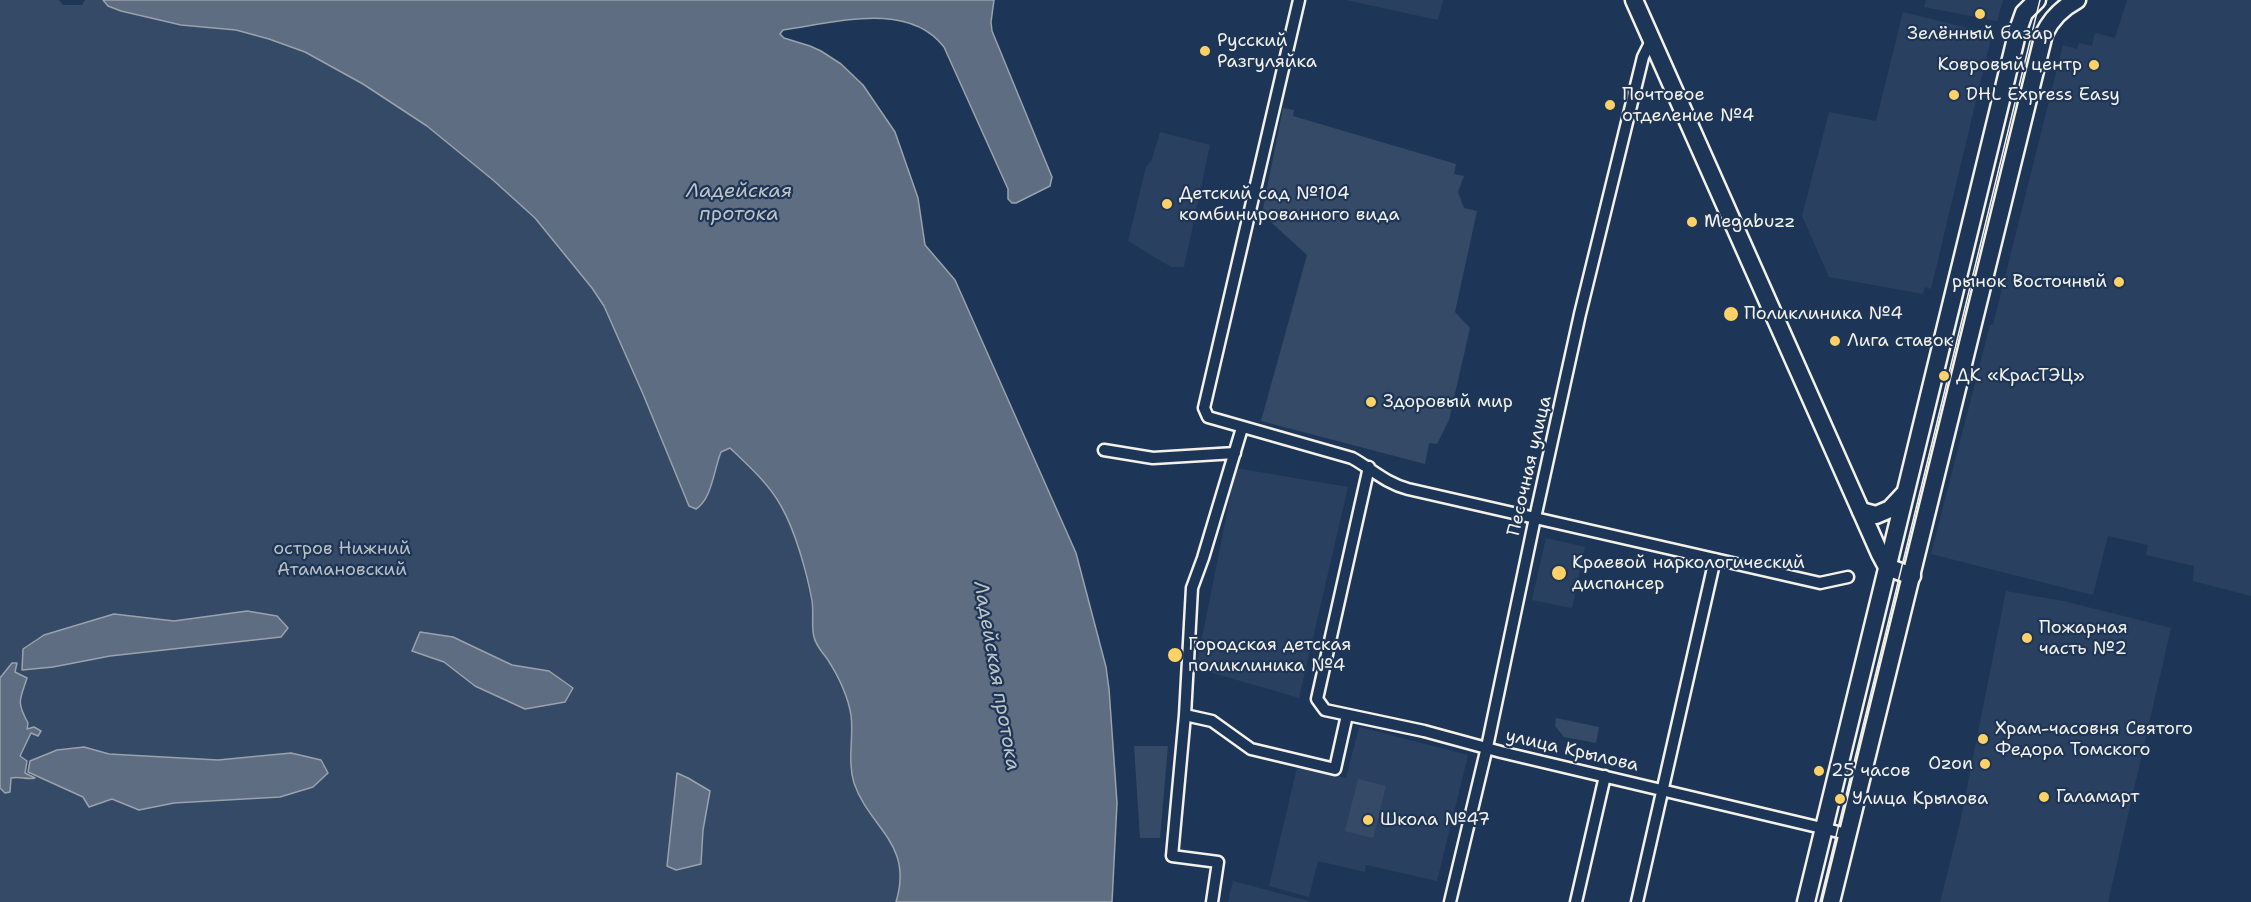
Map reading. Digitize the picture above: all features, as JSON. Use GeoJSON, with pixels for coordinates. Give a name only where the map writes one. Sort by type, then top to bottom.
{"type":"FeatureCollection","features":[{"type":"Feature","properties":{"kind":"main road"},"geometry":{"type":"LineString","coordinates":[[1634,0],[1887,567],[1912,576]]}},
{"type":"Feature","properties":{"kind":"main road"},"geometry":{"type":"LineString","coordinates":[[1831,902],[2044,34],[2056,16],[2077,0]]}},
{"type":"Feature","properties":{"kind":"main road"},"geometry":{"type":"LineString","coordinates":[[1806,902],[2018,30],[2024,14],[2038,3]]}},
{"type":"Feature","properties":{"kind":"main road"},"geometry":{"type":"LineString","coordinates":[[1862,511],[1876,515],[1890,509],[1907,491]]}},
{"type":"Feature","properties":{"kind":"street"},"geometry":{"type":"LineString","coordinates":[[1299,0],[1204,408],[1208,417],[1352,458],[1369,467],[1393,485],[1820,583],[1848,577]]}},
{"type":"Feature","properties":{"kind":"street","name":"Песочная улица"},"geometry":{"type":"LineString","coordinates":[[1450,902],[1487,747],[1581,314],[1642,57],[1652,39]]}},
{"type":"Feature","properties":{"kind":"street"},"geometry":{"type":"LineString","coordinates":[[1212,902],[1218,862],[1173,856],[1185,715],[1192,588],[1242,428]]}},
{"type":"Feature","properties":{"kind":"street"},"geometry":{"type":"LineString","coordinates":[[1104,450],[1153,458],[1235,453]]}},
{"type":"Feature","properties":{"kind":"street","name":"улица Крылова"},"geometry":{"type":"LineString","coordinates":[[1369,467],[1317,699],[1325,710],[1847,834]]}},
{"type":"Feature","properties":{"kind":"street"},"geometry":{"type":"LineString","coordinates":[[1637,902],[1715,559]]}},
{"type":"Feature","properties":{"kind":"street"},"geometry":{"type":"LineString","coordinates":[[1185,715],[1212,721],[1251,749],[1335,769],[1347,715]]}},
{"type":"Feature","properties":{"kind":"street"},"geometry":{"type":"LineString","coordinates":[[1576,902],[1605,776]]}},
{"type":"Feature","properties":{"kind":"shaded area"},"geometry":{"type":"Polygon","coordinates":[[[1346,0],[1443,0],[1438,20],[1346,0]]]}},
{"type":"Feature","properties":{"kind":"shaded area","name":"Зелённый базар"},"geometry":{"type":"Polygon","coordinates":[[[1926,0],[2003,0],[1997,21],[1924,7],[1926,0]]]}},
{"type":"Feature","properties":{"kind":"shaded area","name":"рынок Восточный"},"geometry":{"type":"Polygon","coordinates":[[[2127,0],[2251,0],[2251,596],[2193,581],[2194,566],[2146,555],[2148,545],[2108,536],[2093,595],[1931,554],[1990,325],[1993,325],[2063,45],[2077,49],[2079,43],[2092,46],[2095,33],[2115,38],[2127,0]]]}},
{"type":"Feature","properties":{"kind":"shaded area"},"geometry":{"type":"Polygon","coordinates":[[[1903,12],[1992,34],[1931,289],[1925,287],[1923,294],[1829,277],[1802,216],[1829,112],[1876,121],[1903,12]]]}},
{"type":"Feature","properties":{"kind":"shaded area","name":"Детский сад №104 комбинированного вида"},"geometry":{"type":"Polygon","coordinates":[[[1160,132],[1210,145],[1184,267],[1171,267],[1128,241],[1146,167],[1152,159],[1160,132]]]}},
{"type":"Feature","properties":{"kind":"shaded area"},"geometry":{"type":"Polygon","coordinates":[[[1236,468],[1348,487],[1299,698],[1196,668],[1236,468]]]}},
{"type":"Feature","properties":{"kind":"shaded area","name":"Краевой наркологический диспансер"},"geometry":{"type":"Polygon","coordinates":[[[1546,538],[1585,547],[1572,608],[1532,600],[1546,538]]]}},
{"type":"Feature","properties":{"kind":"shaded area"},"geometry":{"type":"Polygon","coordinates":[[[2006,591],[2063,601],[2171,628],[2108,902],[1940,902],[1961,818],[2006,591]]]}},
{"type":"Feature","properties":{"kind":"shaded area","name":"Школа №47"},"geometry":{"type":"Polygon","coordinates":[[[1359,727],[1468,755],[1437,881],[1366,865],[1365,872],[1318,861],[1309,897],[1269,886],[1297,768],[1346,778],[1359,727]]]}},
{"type":"Feature","properties":{"kind":"shaded area"},"geometry":{"type":"Polygon","coordinates":[[[1233,881],[1312,902],[1228,902],[1233,881]]]}},
{"type":"Feature","properties":{"kind":"green space","name":"остров Нижний Атамановский"},"geometry":{"type":"Polygon","coordinates":[[[0,0],[59,0],[63,5],[82,5],[85,0],[103,0],[108,6],[121,11],[181,25],[236,30],[305,52],[363,84],[427,126],[535,218],[604,306],[643,394],[686,501],[700,507],[721,452],[730,448],[765,482],[782,506],[797,543],[821,640],[851,714],[851,765],[854,782],[861,798],[895,850],[900,882],[896,902],[0,902],[0,0]]]}},
{"type":"Feature","properties":{"kind":"green space"},"geometry":{"type":"Polygon","coordinates":[[[1283,108],[1294,110],[1293,116],[1456,164],[1454,174],[1464,176],[1458,192],[1464,208],[1477,211],[1455,312],[1470,328],[1449,420],[1437,444],[1429,443],[1425,464],[1261,421],[1307,255],[1262,214],[1283,108]]]}},
{"type":"Feature","properties":{"kind":"green space"},"geometry":{"type":"Polygon","coordinates":[[[1556,718],[1599,727],[1596,743],[1564,737],[1555,726],[1556,718]]]}},
{"type":"Feature","properties":{"kind":"green space"},"geometry":{"type":"Polygon","coordinates":[[[1134,746],[1168,746],[1160,838],[1140,838],[1134,746]]]}},
{"type":"Feature","properties":{"kind":"green space"},"geometry":{"type":"Polygon","coordinates":[[[1358,779],[1386,786],[1373,838],[1345,831],[1358,779]]]}},
{"type":"Feature","properties":{"kind":"water","name":"Ладейская протока"},"geometry":{"type":"Polygon","coordinates":[[[103,0],[994,0],[992,31],[1052,177],[1050,186],[1016,203],[1008,199],[1008,189],[944,47],[929,32],[891,19],[869,18],[783,30],[780,34],[784,38],[821,51],[841,64],[863,85],[895,132],[918,198],[925,245],[955,280],[1076,553],[1106,667],[1109,689],[1117,803],[1112,902],[896,902],[900,882],[895,850],[861,799],[854,783],[851,766],[850,708],[835,673],[815,640],[812,601],[807,578],[796,539],[781,506],[764,482],[730,448],[721,452],[706,498],[696,509],[689,506],[604,306],[535,218],[427,126],[363,84],[305,52],[236,30],[181,25],[121,11],[108,6],[103,0]]]}},
{"type":"Feature","properties":{"kind":"water"},"geometry":{"type":"Polygon","coordinates":[[[247,611],[277,616],[288,628],[281,637],[110,656],[53,667],[22,670],[23,649],[44,635],[114,614],[174,621],[247,611]]]}},
{"type":"Feature","properties":{"kind":"water"},"geometry":{"type":"Polygon","coordinates":[[[420,632],[453,637],[512,665],[549,671],[573,688],[565,702],[525,709],[475,686],[444,662],[412,651],[420,632]]]}},
{"type":"Feature","properties":{"kind":"water"},"geometry":{"type":"Polygon","coordinates":[[[12,663],[17,663],[15,672],[27,678],[20,700],[28,723],[27,729],[34,727],[41,731],[38,736],[31,733],[20,756],[27,761],[25,773],[35,778],[11,778],[10,792],[5,793],[0,788],[0,678],[12,663]]]}},
{"type":"Feature","properties":{"kind":"water"},"geometry":{"type":"Polygon","coordinates":[[[84,747],[109,754],[218,760],[291,753],[321,760],[328,773],[313,787],[280,797],[174,803],[139,810],[112,799],[89,807],[83,797],[28,772],[30,761],[57,750],[84,747]]]}},
{"type":"Feature","properties":{"kind":"water"},"geometry":{"type":"Polygon","coordinates":[[[677,773],[710,791],[703,830],[701,864],[676,870],[667,866],[677,773]]]}},
{"type":"Feature","properties":{"kind":"tram line"},"geometry":{"type":"LineString","coordinates":[[1820,902],[2040,0]]}},
{"type":"Feature","properties":{"kind":"place","name":"Зелённый базар"},"geometry":{"type":"Point","coordinates":[1980,14]}},
{"type":"Feature","properties":{"kind":"place","name":"Русский Разгуляйка"},"geometry":{"type":"Point","coordinates":[1205,51]}},
{"type":"Feature","properties":{"kind":"place","name":"Ковровый центр"},"geometry":{"type":"Point","coordinates":[2094,65]}},
{"type":"Feature","properties":{"kind":"place","name":"DHL Express Easy"},"geometry":{"type":"Point","coordinates":[1954,95]}},
{"type":"Feature","properties":{"kind":"place","name":"Почтовое отделение №4"},"geometry":{"type":"Point","coordinates":[1610,105]}},
{"type":"Feature","properties":{"kind":"place","name":"Детский сад №104 комбинированного вида"},"geometry":{"type":"Point","coordinates":[1167,204]}},
{"type":"Feature","properties":{"kind":"place","name":"Megabuzz"},"geometry":{"type":"Point","coordinates":[1692,222]}},
{"type":"Feature","properties":{"kind":"place","name":"рынок Восточный"},"geometry":{"type":"Point","coordinates":[2119,282]}},
{"type":"Feature","properties":{"kind":"place","name":"Поликлиника №4"},"geometry":{"type":"Point","coordinates":[1731,314]}},
{"type":"Feature","properties":{"kind":"place","name":"Лига ставок"},"geometry":{"type":"Point","coordinates":[1835,341]}},
{"type":"Feature","properties":{"kind":"place","name":"ДК «КрасТЭЦ»"},"geometry":{"type":"Point","coordinates":[1944,376]}},
{"type":"Feature","properties":{"kind":"place","name":"Здоровый мир"},"geometry":{"type":"Point","coordinates":[1371,402]}},
{"type":"Feature","properties":{"kind":"place","name":"Краевой наркологический диспансер"},"geometry":{"type":"Point","coordinates":[1559,573]}},
{"type":"Feature","properties":{"kind":"place","name":"Пожарная часть №2"},"geometry":{"type":"Point","coordinates":[2027,638]}},
{"type":"Feature","properties":{"kind":"place","name":"Городская детская поликлиника №4"},"geometry":{"type":"Point","coordinates":[1175,655]}},
{"type":"Feature","properties":{"kind":"place","name":"Храм-часовня Святого Федора Томского"},"geometry":{"type":"Point","coordinates":[1983,739]}},
{"type":"Feature","properties":{"kind":"place","name":"Ozon"},"geometry":{"type":"Point","coordinates":[1985,764]}},
{"type":"Feature","properties":{"kind":"place","name":"25 часов"},"geometry":{"type":"Point","coordinates":[1819,771]}},
{"type":"Feature","properties":{"kind":"place","name":"Галамарт"},"geometry":{"type":"Point","coordinates":[2044,797]}},
{"type":"Feature","properties":{"kind":"place","name":"Улица Крылова"},"geometry":{"type":"Point","coordinates":[1840,799]}},
{"type":"Feature","properties":{"kind":"place","name":"Школа №47"},"geometry":{"type":"Point","coordinates":[1368,820]}}]}
